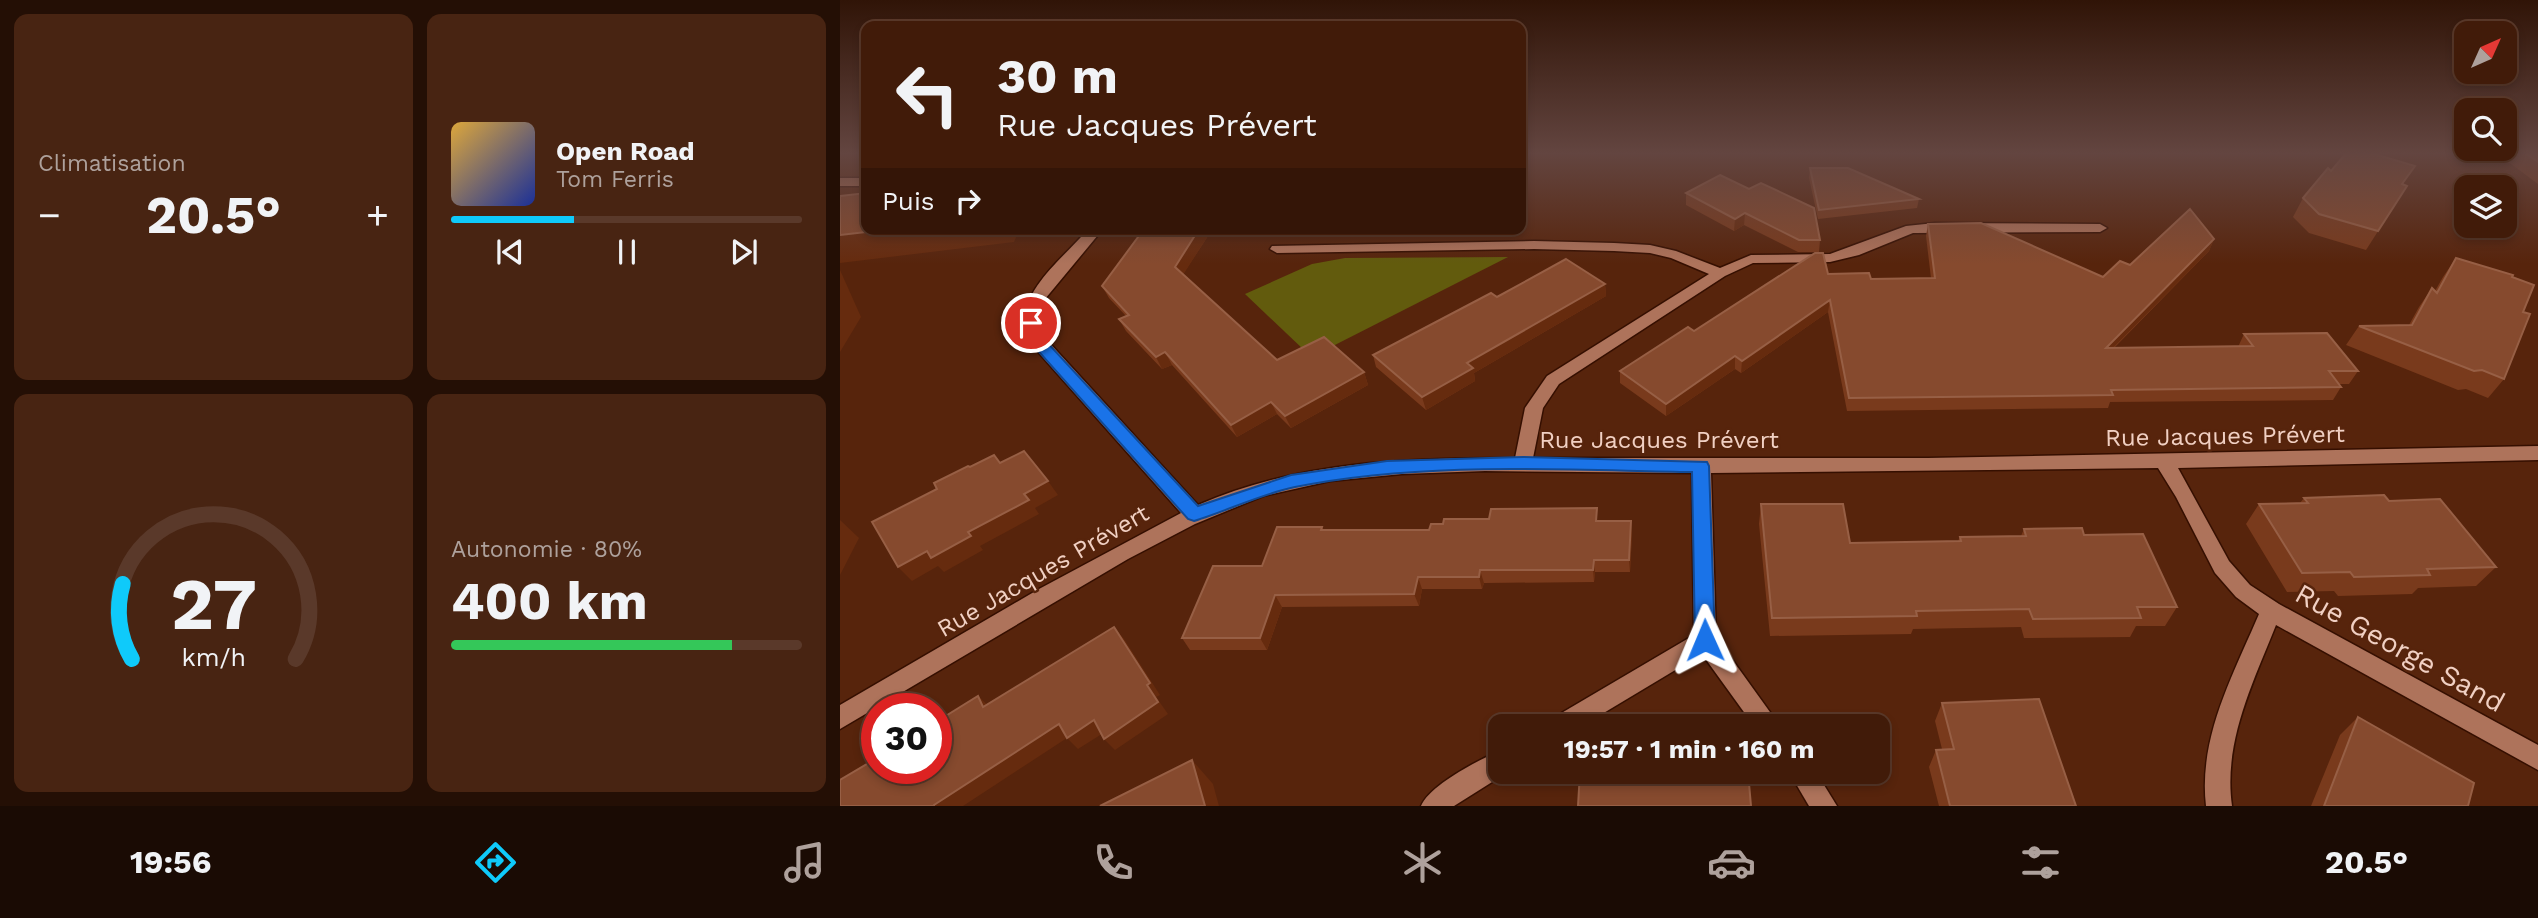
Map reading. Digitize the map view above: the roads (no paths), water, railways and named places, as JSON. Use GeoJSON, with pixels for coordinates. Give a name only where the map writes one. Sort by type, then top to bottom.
{"type":"FeatureCollection","features":[{"type":"Feature","properties":{"kind":"street"},"geometry":{"type":"LineString","coordinates":[[1523,463],[1533,408],[1540,392],[1553,380],[1720,272],[1751,259],[1830,258],[1854,252],[1911,229],[2100,228]]}},
{"type":"Feature","properties":{"kind":"street"},"geometry":{"type":"LineString","coordinates":[[1091,235],[1045,287],[1035,305],[1031,323],[1037,340],[1194,514]]}},
{"type":"Feature","properties":{"kind":"street"},"geometry":{"type":"LineString","coordinates":[[1277,249],[1534,245],[1614,247],[1663,252],[1720,272]]}},
{"type":"Feature","properties":{"kind":"street","name":"Rue Jacques Prévert"},"geometry":{"type":"LineString","coordinates":[[840,718],[1007,617],[1194,514],[1257,491],[1338,473],[1387,467],[1523,463],[1701,466],[2164,462],[2538,453]]}},
{"type":"Feature","properties":{"kind":"street","name":"Rue George Sand"},"geometry":{"type":"LineString","coordinates":[[2164,462],[2184,493],[2222,567],[2243,591],[2271,611],[2538,758]]}},
{"type":"Feature","properties":{"kind":"street"},"geometry":{"type":"LineString","coordinates":[[1701,466],[1705,640],[1759,714]]}},
{"type":"Feature","properties":{"kind":"street","name":"Rue George Sand"},"geometry":{"type":"LineString","coordinates":[[2219,806],[2215,791],[2216,762],[2228,722],[2271,611]]}},
{"type":"Feature","properties":{"kind":"street"},"geometry":{"type":"LineString","coordinates":[[1581,714],[1705,640]]}},
{"type":"Feature","properties":{"kind":"street"},"geometry":{"type":"LineString","coordinates":[[1434,806],[1488,770]]}},
{"type":"Feature","properties":{"kind":"street"},"geometry":{"type":"LineString","coordinates":[[1809,784],[1824,806]]}}]}
